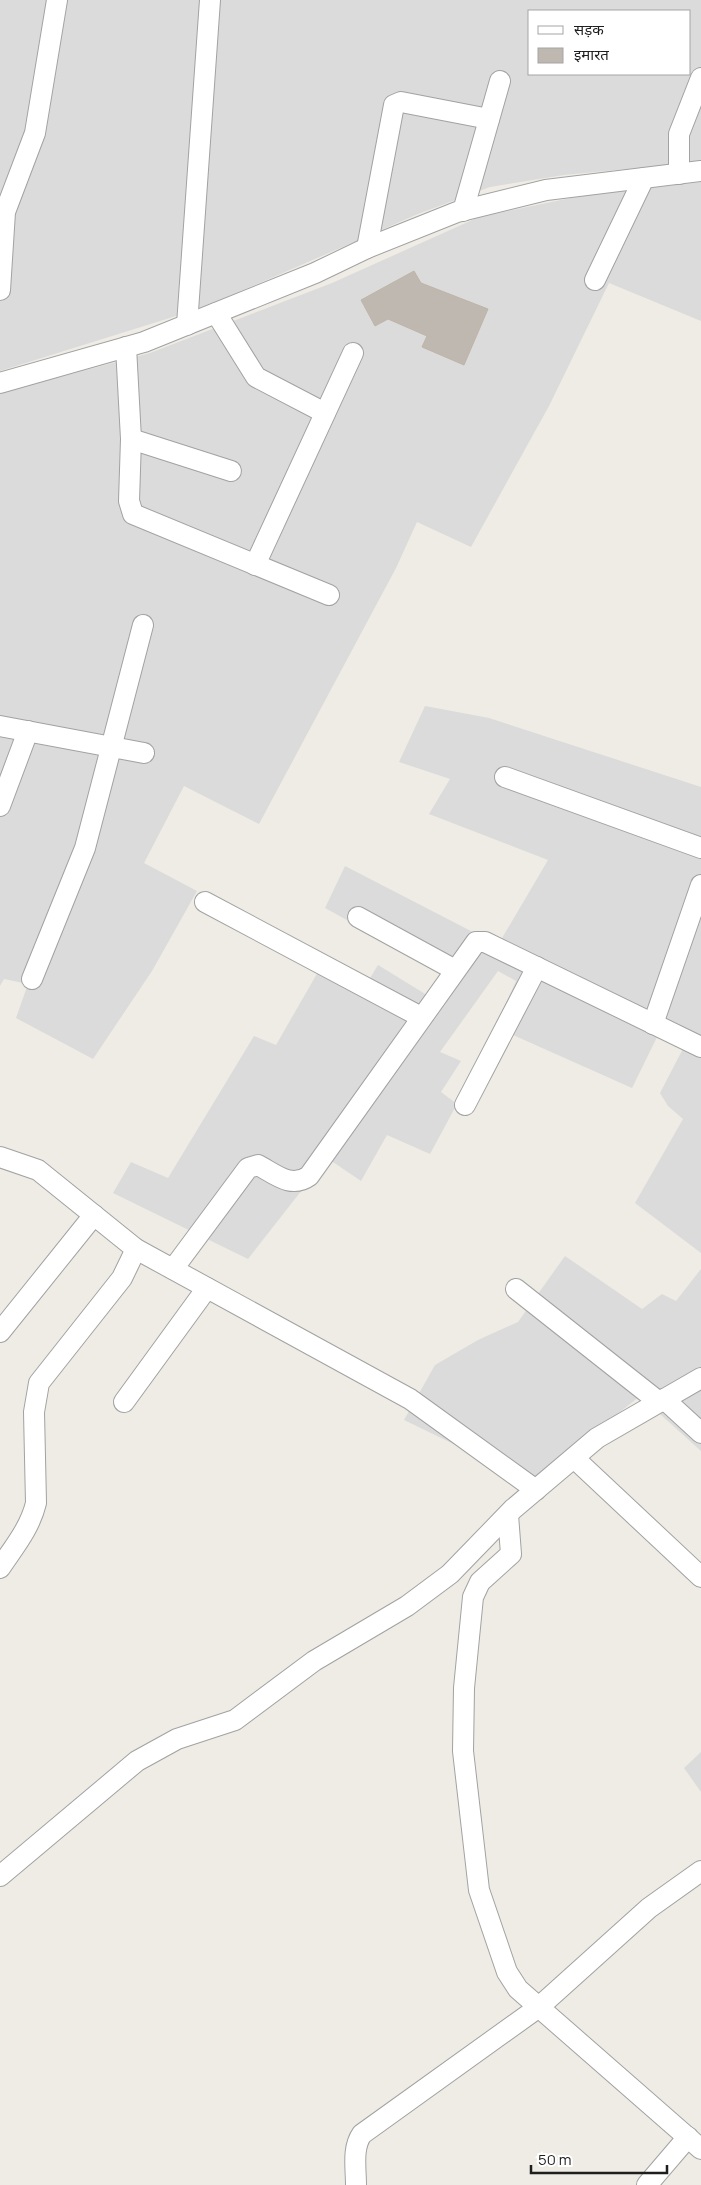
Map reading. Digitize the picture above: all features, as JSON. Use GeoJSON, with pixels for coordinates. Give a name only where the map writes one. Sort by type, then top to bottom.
{"type":"FeatureCollection","features":[{"type":"Feature","properties":{"kind":"street"},"geometry":{"type":"LineString","coordinates":[[0,290],[5,212],[35,133],[56,0]]}},
{"type":"Feature","properties":{"kind":"street"},"geometry":{"type":"LineString","coordinates":[[187,325],[210,0]]}},
{"type":"Feature","properties":{"kind":"street"},"geometry":{"type":"LineString","coordinates":[[0,383],[126,347],[187,325],[315,273],[367,248],[463,211],[546,190],[695,173],[679,134],[701,78]]}},
{"type":"Feature","properties":{"kind":"street"},"geometry":{"type":"LineString","coordinates":[[463,211],[500,81]]}},
{"type":"Feature","properties":{"kind":"street"},"geometry":{"type":"LineString","coordinates":[[367,248],[394,104],[401,102],[489,119]]}},
{"type":"Feature","properties":{"kind":"street"},"geometry":{"type":"LineString","coordinates":[[595,280],[644,178]]}},
{"type":"Feature","properties":{"kind":"street"},"geometry":{"type":"LineString","coordinates":[[216,313],[256,377],[325,413]]}},
{"type":"Feature","properties":{"kind":"street"},"geometry":{"type":"LineString","coordinates":[[126,347],[131,440],[129,501],[133,514],[329,595]]}},
{"type":"Feature","properties":{"kind":"street"},"geometry":{"type":"LineString","coordinates":[[256,565],[353,353]]}},
{"type":"Feature","properties":{"kind":"street"},"geometry":{"type":"LineString","coordinates":[[131,440],[230,471]]}},
{"type":"Feature","properties":{"kind":"street"},"geometry":{"type":"LineString","coordinates":[[32,979],[77,869],[112,748],[143,625]]}},
{"type":"Feature","properties":{"kind":"street"},"geometry":{"type":"LineString","coordinates":[[0,726],[144,753]]}},
{"type":"Feature","properties":{"kind":"street"},"geometry":{"type":"LineString","coordinates":[[0,806],[28,732]]}},
{"type":"Feature","properties":{"kind":"street"},"geometry":{"type":"LineString","coordinates":[[505,777],[701,848]]}},
{"type":"Feature","properties":{"kind":"street"},"geometry":{"type":"LineString","coordinates":[[653,1024],[701,885]]}},
{"type":"Feature","properties":{"kind":"street"},"geometry":{"type":"LineString","coordinates":[[205,902],[421,1017]]}},
{"type":"Feature","properties":{"kind":"street"},"geometry":{"type":"LineString","coordinates":[[358,917],[455,970]]}},
{"type":"Feature","properties":{"kind":"street"},"geometry":{"type":"LineString","coordinates":[[173,1269],[248,1168],[258,1165],[290,1182],[297,1183],[308,1176],[473,945],[480,941],[701,1047]]}},
{"type":"Feature","properties":{"kind":"street"},"geometry":{"type":"LineString","coordinates":[[465,1105],[537,968]]}},
{"type":"Feature","properties":{"kind":"street"},"geometry":{"type":"LineString","coordinates":[[0,1157],[38,1170],[136,1249],[404,1396],[536,1490]]}},
{"type":"Feature","properties":{"kind":"street"},"geometry":{"type":"LineString","coordinates":[[0,1332],[94,1215]]}},
{"type":"Feature","properties":{"kind":"street"},"geometry":{"type":"LineString","coordinates":[[0,1568],[33,1515],[36,1503],[34,1412],[39,1384],[122,1278],[136,1249]]}},
{"type":"Feature","properties":{"kind":"street"},"geometry":{"type":"LineString","coordinates":[[124,1402],[207,1288]]}},
{"type":"Feature","properties":{"kind":"street"},"geometry":{"type":"LineString","coordinates":[[516,1289],[701,1433]]}},
{"type":"Feature","properties":{"kind":"street"},"geometry":{"type":"LineString","coordinates":[[0,1876],[137,1761],[177,1739],[235,1720],[314,1661],[406,1606],[450,1574],[508,1515],[597,1438],[701,1378]]}},
{"type":"Feature","properties":{"kind":"street"},"geometry":{"type":"LineString","coordinates":[[574,1458],[701,1577]]}},
{"type":"Feature","properties":{"kind":"street"},"geometry":{"type":"LineString","coordinates":[[508,1515],[511,1554],[480,1582],[473,1596],[464,1688],[464,1764],[482,1901],[512,1982],[695,2143],[647,2185]]}},
{"type":"Feature","properties":{"kind":"street"},"geometry":{"type":"LineString","coordinates":[[356,2185],[355,2152],[357,2141],[362,2134],[539,2007],[649,1908],[701,1871]]}},
{"type":"Feature","properties":{"kind":"shaded area"},"geometry":{"type":"Polygon","coordinates":[[[0,0],[701,0],[701,162],[564,175],[490,187],[418,214],[205,307],[0,371],[0,0]]]}},
{"type":"Feature","properties":{"kind":"shaded area"},"geometry":{"type":"Polygon","coordinates":[[[701,182],[701,321],[609,283],[549,406],[471,547],[417,522],[396,568],[259,824],[184,786],[144,863],[197,891],[152,971],[93,1059],[16,1018],[28,984],[4,979],[0,986],[0,393],[150,353],[332,283],[479,217],[585,195],[701,182]]]}},
{"type":"Feature","properties":{"kind":"shaded area"},"geometry":{"type":"Polygon","coordinates":[[[425,706],[489,718],[701,787],[701,1253],[635,1203],[683,1119],[668,1106],[660,1093],[686,1043],[660,1031],[632,1088],[495,1027],[516,981],[498,971],[440,1052],[461,1061],[441,1092],[457,1104],[430,1154],[387,1135],[361,1181],[327,1158],[248,1259],[113,1193],[131,1162],[168,1178],[254,1036],[276,1045],[322,965],[364,988],[378,965],[435,1000],[449,976],[325,908],[345,866],[498,945],[548,860],[429,814],[450,779],[399,762],[425,706]]]}},
{"type":"Feature","properties":{"kind":"shaded area"},"geometry":{"type":"Polygon","coordinates":[[[565,1256],[642,1309],[662,1294],[676,1301],[701,1269],[701,1451],[640,1396],[532,1482],[404,1420],[435,1365],[478,1340],[518,1322],[565,1256]]]}},
{"type":"Feature","properties":{"kind":"shaded area"},"geometry":{"type":"Polygon","coordinates":[[[701,1752],[701,1792],[684,1768],[701,1752]]]}},
{"type":"Feature","properties":{"kind":"building"},"geometry":{"type":"Polygon","coordinates":[[[414,271],[421,283],[488,309],[464,365],[422,347],[427,336],[388,319],[375,326],[361,300],[414,271]]]}}]}
